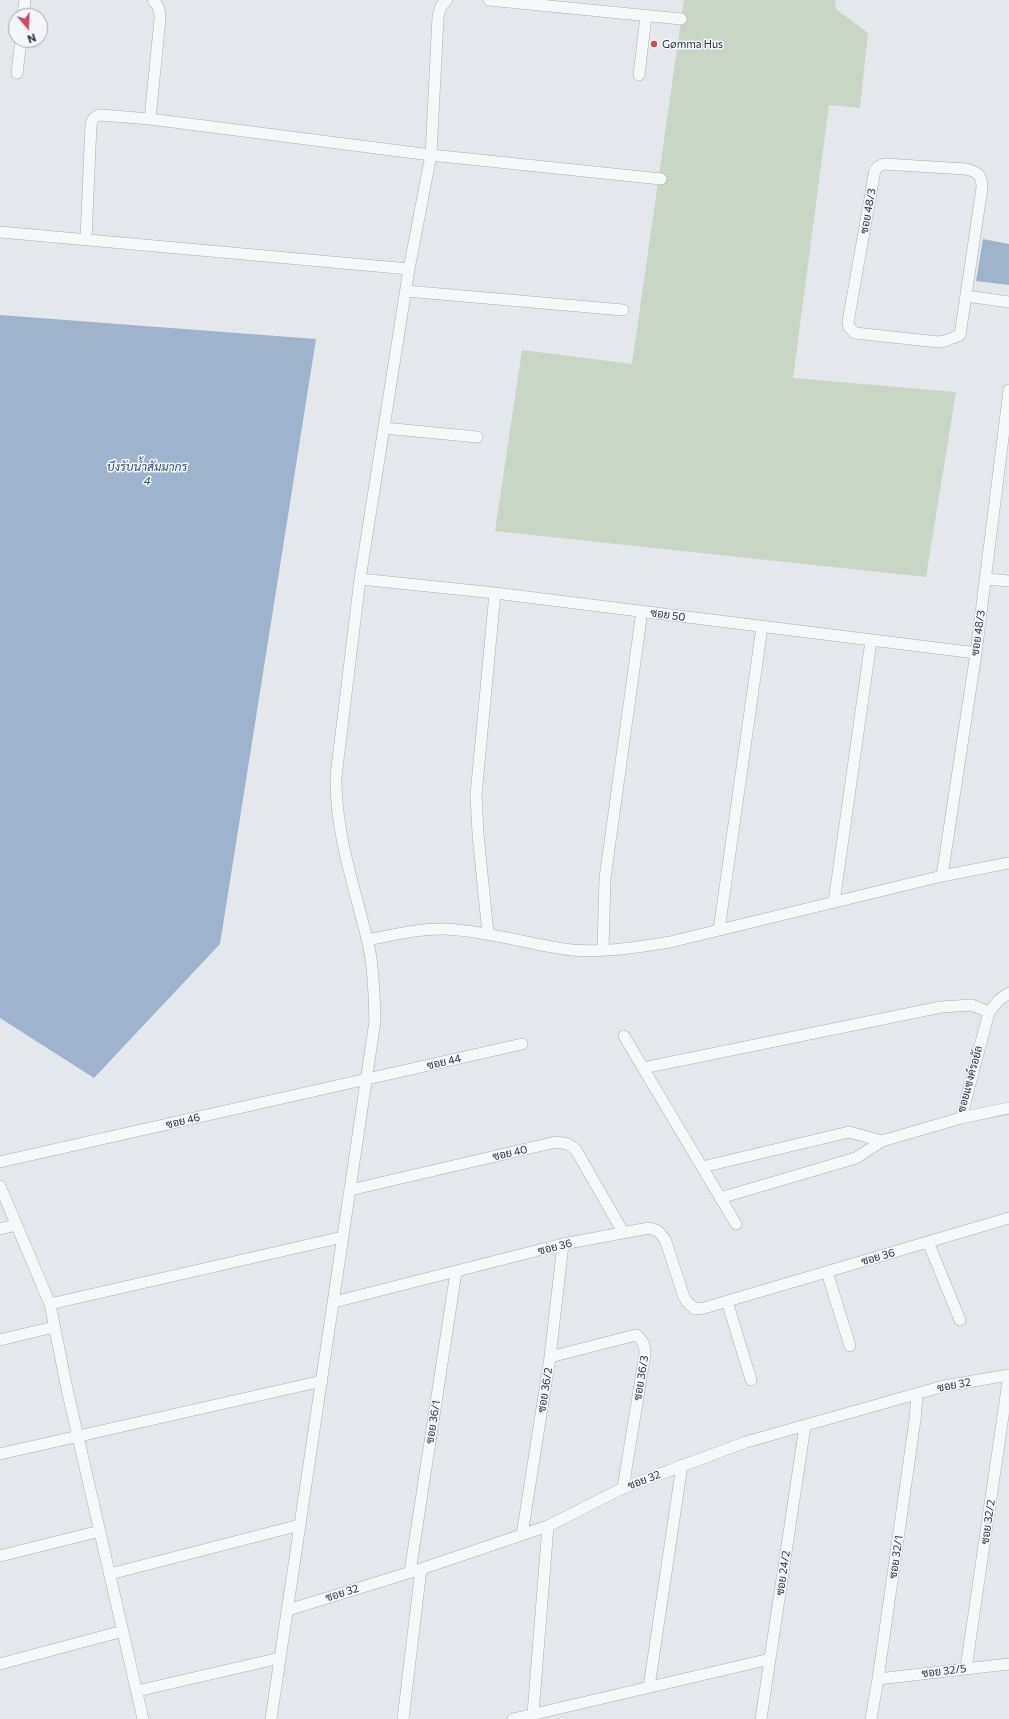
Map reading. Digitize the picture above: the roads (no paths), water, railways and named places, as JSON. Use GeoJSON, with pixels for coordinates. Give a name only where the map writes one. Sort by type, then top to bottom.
{"type":"FeatureCollection","features":[{"type":"Feature","properties":{"kind":"street"},"geometry":{"type":"LineString","coordinates":[[150,119],[160,19],[160,10],[153,0]]}},
{"type":"Feature","properties":{"kind":"street"},"geometry":{"type":"LineString","coordinates":[[271,1719],[375,1021],[371,963],[367,940],[339,827],[336,798],[336,776],[360,579],[409,269],[431,155],[438,17],[441,6],[447,0]]}},
{"type":"Feature","properties":{"kind":"street"},"geometry":{"type":"LineString","coordinates":[[489,0],[681,19]]}},
{"type":"Feature","properties":{"kind":"street"},"geometry":{"type":"LineString","coordinates":[[639,75],[646,16]]}},
{"type":"Feature","properties":{"kind":"street"},"geometry":{"type":"LineString","coordinates":[[17,73],[20,48]]}},
{"type":"Feature","properties":{"kind":"street"},"geometry":{"type":"LineString","coordinates":[[86,239],[91,125],[92,119],[96,115],[150,119],[431,155],[661,179]]}},
{"type":"Feature","properties":{"kind":"street","name":"ซอย 48/3"},"geometry":{"type":"LineString","coordinates":[[884,164],[966,169],[978,172],[982,188],[966,296],[960,335],[946,342],[855,333],[849,327],[848,322],[875,170],[879,166],[884,164]]}},
{"type":"Feature","properties":{"kind":"street"},"geometry":{"type":"LineString","coordinates":[[0,232],[409,269]]}},
{"type":"Feature","properties":{"kind":"street"},"geometry":{"type":"LineString","coordinates":[[406,291],[623,310]]}},
{"type":"Feature","properties":{"kind":"street"},"geometry":{"type":"LineString","coordinates":[[966,296],[1009,302]]}},
{"type":"Feature","properties":{"kind":"street","name":"ซอย 48/3"},"geometry":{"type":"LineString","coordinates":[[942,876],[976,654],[1009,390]]}},
{"type":"Feature","properties":{"kind":"street"},"geometry":{"type":"LineString","coordinates":[[384,428],[477,437]]}},
{"type":"Feature","properties":{"kind":"street","name":"ซอย 50"},"geometry":{"type":"LineString","coordinates":[[360,579],[495,593],[976,654]]}},
{"type":"Feature","properties":{"kind":"street"},"geometry":{"type":"LineString","coordinates":[[986,579],[1009,581]]}},
{"type":"Feature","properties":{"kind":"street"},"geometry":{"type":"LineString","coordinates":[[488,934],[478,834],[476,796],[495,593]]}},
{"type":"Feature","properties":{"kind":"street"},"geometry":{"type":"LineString","coordinates":[[603,950],[603,898],[605,878],[642,611]]}},
{"type":"Feature","properties":{"kind":"street"},"geometry":{"type":"LineString","coordinates":[[719,930],[762,627]]}},
{"type":"Feature","properties":{"kind":"street"},"geometry":{"type":"LineString","coordinates":[[834,902],[871,641]]}},
{"type":"Feature","properties":{"kind":"street"},"geometry":{"type":"LineString","coordinates":[[367,940],[425,929],[446,929],[488,934],[574,950],[603,950],[637,947],[670,942],[942,876],[1009,863]]}},
{"type":"Feature","properties":{"kind":"street","name":"ซอยแซงค์รอยัล"},"geometry":{"type":"LineString","coordinates":[[720,1198],[856,1158],[882,1141],[960,1118],[989,1012],[999,1000],[1009,993]]}},
{"type":"Feature","properties":{"kind":"street"},"geometry":{"type":"LineString","coordinates":[[643,1068],[940,1007],[972,1004],[989,1012]]}},
{"type":"Feature","properties":{"kind":"street"},"geometry":{"type":"LineString","coordinates":[[624,1036],[736,1224]]}},
{"type":"Feature","properties":{"kind":"street","name":"ซอย 44"},"geometry":{"type":"LineString","coordinates":[[365,1080],[522,1044]]}},
{"type":"Feature","properties":{"kind":"street","name":"ซอย 46"},"geometry":{"type":"LineString","coordinates":[[0,1162],[365,1080]]}},
{"type":"Feature","properties":{"kind":"street"},"geometry":{"type":"LineString","coordinates":[[960,1118],[1009,1108]]}},
{"type":"Feature","properties":{"kind":"street"},"geometry":{"type":"LineString","coordinates":[[702,1167],[849,1132],[882,1141]]}},
{"type":"Feature","properties":{"kind":"street","name":"ซอย 40"},"geometry":{"type":"LineString","coordinates":[[350,1190],[556,1142],[568,1144],[576,1150],[623,1232]]}},
{"type":"Feature","properties":{"kind":"street"},"geometry":{"type":"LineString","coordinates":[[0,1186],[50,1304],[78,1437],[143,1719]]}},
{"type":"Feature","properties":{"kind":"street","name":"ซอย 36"},"geometry":{"type":"LineString","coordinates":[[334,1302],[563,1244],[649,1228],[658,1231],[665,1239],[684,1297],[695,1309],[727,1301],[1009,1218]]}},
{"type":"Feature","properties":{"kind":"street"},"geometry":{"type":"LineString","coordinates":[[0,1229],[16,1225]]}},
{"type":"Feature","properties":{"kind":"street"},"geometry":{"type":"LineString","coordinates":[[50,1304],[343,1237]]}},
{"type":"Feature","properties":{"kind":"street"},"geometry":{"type":"LineString","coordinates":[[928,1242],[960,1320]]}},
{"type":"Feature","properties":{"kind":"street","name":"ซอย 36/2"},"geometry":{"type":"LineString","coordinates":[[522,1534],[550,1357],[563,1244]]}},
{"type":"Feature","properties":{"kind":"street","name":"ซอย 36/1"},"geometry":{"type":"LineString","coordinates":[[403,1719],[416,1571],[456,1272]]}},
{"type":"Feature","properties":{"kind":"street"},"geometry":{"type":"LineString","coordinates":[[827,1272],[850,1346]]}},
{"type":"Feature","properties":{"kind":"street"},"geometry":{"type":"LineString","coordinates":[[727,1301],[751,1380]]}},
{"type":"Feature","properties":{"kind":"street"},"geometry":{"type":"LineString","coordinates":[[0,1340],[54,1327]]}},
{"type":"Feature","properties":{"kind":"street","name":"ซอย 36/3"},"geometry":{"type":"LineString","coordinates":[[550,1357],[636,1335],[642,1339],[645,1345],[645,1352],[623,1488]]}},
{"type":"Feature","properties":{"kind":"street","name":"ซอย 32"},"geometry":{"type":"LineString","coordinates":[[288,1610],[416,1571],[548,1526],[623,1488],[746,1442],[944,1386],[1009,1375]]}},
{"type":"Feature","properties":{"kind":"street","name":"ซอย 32/2"},"geometry":{"type":"LineString","coordinates":[[966,1668],[1009,1375]]}},
{"type":"Feature","properties":{"kind":"street"},"geometry":{"type":"LineString","coordinates":[[0,1454],[322,1381]]}},
{"type":"Feature","properties":{"kind":"street","name":"ซอย 32/1"},"geometry":{"type":"LineString","coordinates":[[871,1719],[915,1420],[917,1394]]}},
{"type":"Feature","properties":{"kind":"street","name":"ซอย 24/2"},"geometry":{"type":"LineString","coordinates":[[761,1719],[805,1426]]}},
{"type":"Feature","properties":{"kind":"street"},"geometry":{"type":"LineString","coordinates":[[649,1687],[682,1465]]}},
{"type":"Feature","properties":{"kind":"street"},"geometry":{"type":"LineString","coordinates":[[110,1574],[300,1525]]}},
{"type":"Feature","properties":{"kind":"street"},"geometry":{"type":"LineString","coordinates":[[533,1714],[548,1526]]}},
{"type":"Feature","properties":{"kind":"street"},"geometry":{"type":"LineString","coordinates":[[0,1556],[100,1531]]}},
{"type":"Feature","properties":{"kind":"street"},"geometry":{"type":"LineString","coordinates":[[0,1664],[123,1631]]}},
{"type":"Feature","properties":{"kind":"street"},"geometry":{"type":"LineString","coordinates":[[137,1691],[280,1658]]}},
{"type":"Feature","properties":{"kind":"street"},"geometry":{"type":"LineString","coordinates":[[513,1719],[770,1659]]}},
{"type":"Feature","properties":{"kind":"street","name":"ซอย 32/5"},"geometry":{"type":"LineString","coordinates":[[878,1679],[1009,1664]]}},
{"type":"Feature","properties":{"kind":"water"},"geometry":{"type":"Polygon","coordinates":[[[983,239],[1009,244],[1009,285],[976,281],[983,239]]]}},
{"type":"Feature","properties":{"kind":"water","name":"บึงรับน้ำสัมมากร 4"},"geometry":{"type":"Polygon","coordinates":[[[0,315],[316,339],[220,944],[94,1078],[0,1018],[0,315]]]}},
{"type":"Feature","properties":{"kind":"place","name":"Gømma Hus"},"geometry":{"type":"Point","coordinates":[654,44]}}]}
